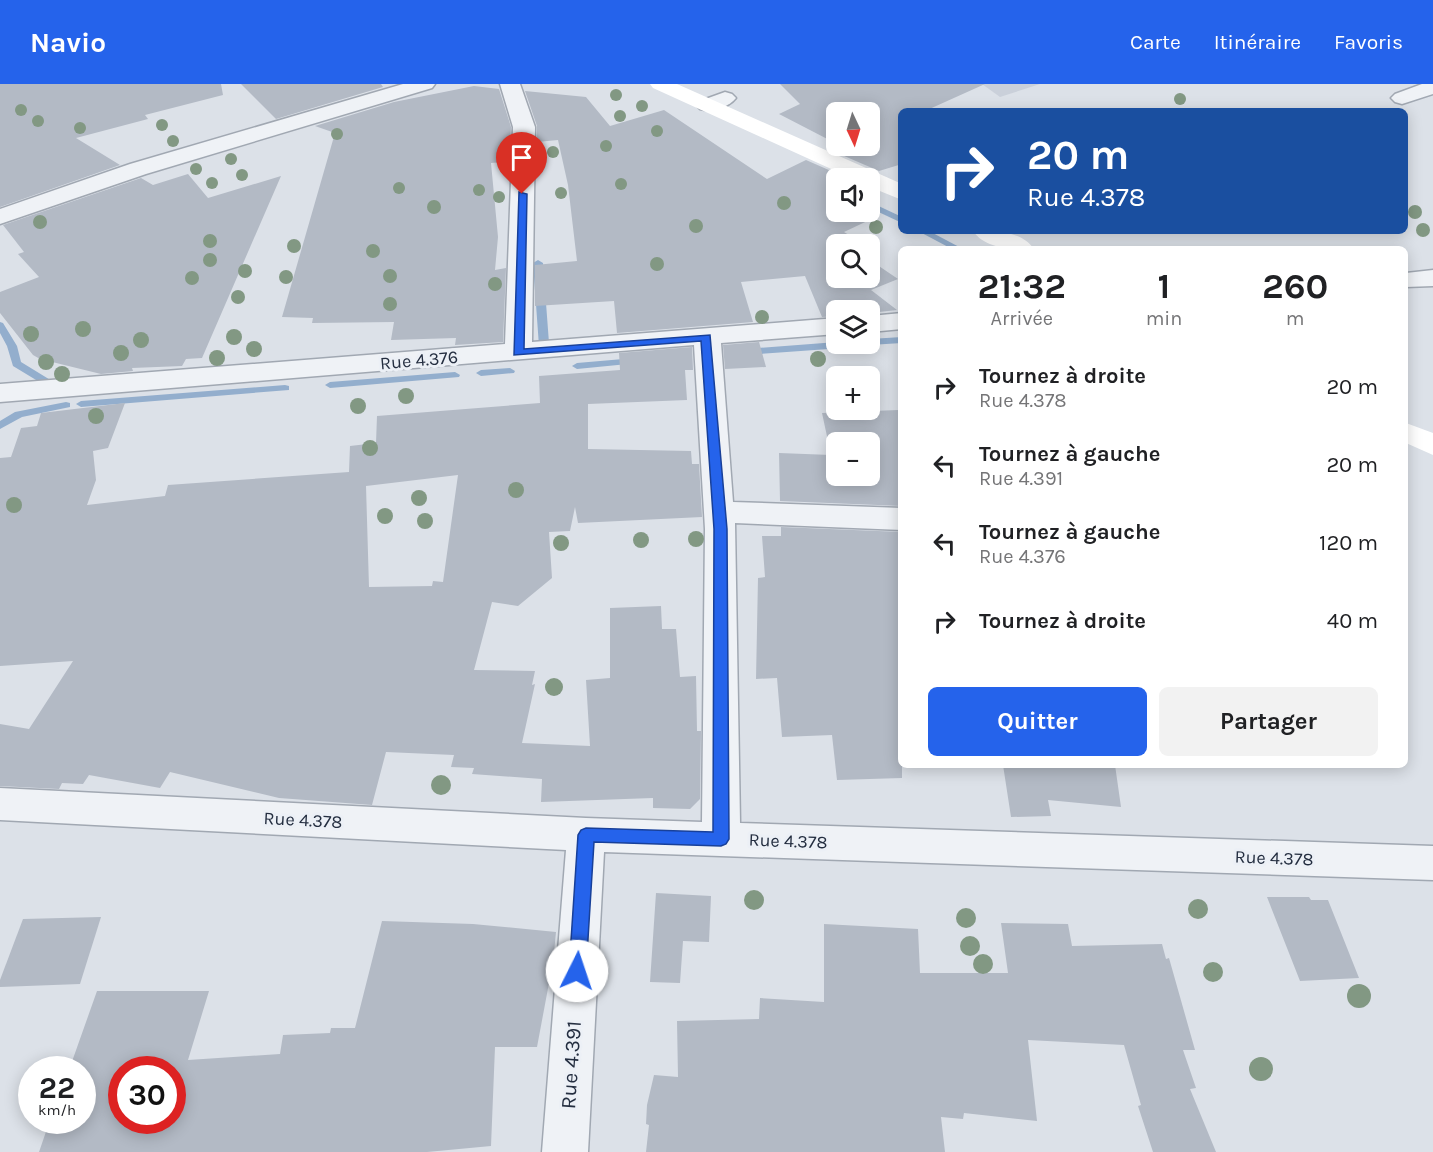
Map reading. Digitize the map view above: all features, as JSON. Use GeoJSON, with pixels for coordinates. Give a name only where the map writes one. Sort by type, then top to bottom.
{"type":"FeatureCollection","features":[{"type":"Feature","properties":{"kind":"main road"},"geometry":{"type":"LineString","coordinates":[[660,84],[716,102],[847,168]]}},
{"type":"Feature","properties":{"kind":"main road"},"geometry":{"type":"LineString","coordinates":[[880,184],[898,191]]}},
{"type":"Feature","properties":{"kind":"main road"},"geometry":{"type":"LineString","coordinates":[[991,234],[1017,246]]}},
{"type":"Feature","properties":{"kind":"main road"},"geometry":{"type":"LineString","coordinates":[[1408,433],[1433,445]]}},
{"type":"Feature","properties":{"kind":"street"},"geometry":{"type":"LineString","coordinates":[[0,217],[138,169],[424,84]]}},
{"type":"Feature","properties":{"kind":"street"},"geometry":{"type":"LineString","coordinates":[[510,84],[524,127],[518,352]]}},
{"type":"Feature","properties":{"kind":"street"},"geometry":{"type":"LineString","coordinates":[[1402,98],[1433,87]]}},
{"type":"Feature","properties":{"kind":"street"},"geometry":{"type":"LineString","coordinates":[[1408,280],[1433,278]]}},
{"type":"Feature","properties":{"kind":"street"},"geometry":{"type":"LineString","coordinates":[[880,323],[898,321]]}},
{"type":"Feature","properties":{"kind":"street","name":"Rue 4.376"},"geometry":{"type":"LineString","coordinates":[[0,393],[826,328]]}},
{"type":"Feature","properties":{"kind":"street"},"geometry":{"type":"LineString","coordinates":[[706,338],[719,512],[721,839]]}},
{"type":"Feature","properties":{"kind":"street"},"geometry":{"type":"LineString","coordinates":[[719,512],[898,519]]}},
{"type":"Feature","properties":{"kind":"street","name":"Rue 4.378"},"geometry":{"type":"LineString","coordinates":[[0,804],[586,835],[1433,863]]}},
{"type":"Feature","properties":{"kind":"street","name":"Rue 4.391"},"geometry":{"type":"LineString","coordinates":[[565,1152],[586,835]]}},
{"type":"Feature","properties":{"kind":"shaded area"},"geometry":{"type":"Polygon","coordinates":[[[982,84],[1040,84],[1000,97],[982,84]]]}},
{"type":"Feature","properties":{"kind":"building"},"geometry":{"type":"Polygon","coordinates":[[[0,84],[221,84],[223,95],[145,115],[148,119],[76,138],[120,165],[0,207],[0,84]]]}},
{"type":"Feature","properties":{"kind":"building"},"geometry":{"type":"Polygon","coordinates":[[[241,84],[381,84],[383,87],[276,119],[241,84]]]}},
{"type":"Feature","properties":{"kind":"building"},"geometry":{"type":"Polygon","coordinates":[[[780,84],[985,84],[932,108],[898,108],[898,165],[880,171],[880,168],[872,168],[844,156],[880,156],[880,102],[826,102],[826,138],[779,114],[800,104],[780,84]]]}},
{"type":"Feature","properties":{"kind":"building"},"geometry":{"type":"Polygon","coordinates":[[[474,86],[499,89],[511,127],[510,146],[502,147],[503,162],[491,163],[498,237],[495,270],[506,268],[503,342],[455,345],[456,338],[391,340],[394,322],[312,323],[313,318],[282,317],[335,133],[315,126],[394,102],[474,86]]]}},
{"type":"Feature","properties":{"kind":"building"},"geometry":{"type":"Polygon","coordinates":[[[525,91],[586,97],[610,126],[664,110],[767,179],[806,160],[826,169],[826,222],[865,222],[844,232],[847,234],[826,234],[826,288],[876,288],[871,290],[897,310],[880,312],[880,300],[826,300],[826,317],[822,317],[805,276],[741,282],[753,322],[617,333],[614,301],[535,306],[535,265],[577,261],[568,185],[558,140],[537,142],[537,126],[525,91]]]}},
{"type":"Feature","properties":{"kind":"building"},"geometry":{"type":"Polygon","coordinates":[[[188,174],[208,198],[281,176],[202,358],[186,359],[182,366],[132,368],[133,371],[101,374],[40,359],[33,355],[0,313],[0,292],[39,277],[18,254],[24,252],[3,225],[141,178],[153,185],[188,174]]]}},
{"type":"Feature","properties":{"kind":"building"},"geometry":{"type":"Polygon","coordinates":[[[880,267],[898,279],[880,286],[880,267]]]}},
{"type":"Feature","properties":{"kind":"building"},"geometry":{"type":"Polygon","coordinates":[[[759,342],[766,367],[725,369],[723,345],[759,342]]]}},
{"type":"Feature","properties":{"kind":"building"},"geometry":{"type":"Polygon","coordinates":[[[692,347],[693,370],[685,370],[687,400],[588,404],[588,449],[691,451],[692,464],[699,464],[702,517],[578,523],[575,507],[570,531],[549,532],[552,578],[518,606],[492,602],[474,670],[535,671],[532,685],[535,684],[522,743],[590,746],[586,680],[610,678],[610,608],[661,606],[662,629],[676,629],[680,677],[696,676],[697,731],[701,731],[700,799],[690,809],[653,808],[653,798],[541,802],[542,779],[472,774],[474,768],[451,767],[454,755],[386,752],[372,805],[279,798],[170,772],[160,788],[89,775],[83,784],[62,783],[59,789],[0,786],[0,724],[29,729],[73,661],[0,666],[0,458],[11,457],[21,428],[37,426],[41,413],[125,403],[108,448],[93,451],[96,480],[87,505],[165,496],[168,485],[349,472],[350,446],[376,443],[377,416],[540,403],[539,376],[620,370],[619,353],[692,347]],[[458,475],[366,486],[369,587],[432,586],[433,581],[443,582],[458,475]]]}},
{"type":"Feature","properties":{"kind":"building"},"geometry":{"type":"Polygon","coordinates":[[[898,410],[898,506],[780,501],[779,453],[826,455],[826,486],[880,486],[880,432],[826,432],[822,413],[826,413],[826,420],[880,420],[880,411],[898,410]]]}},
{"type":"Feature","properties":{"kind":"building"},"geometry":{"type":"Polygon","coordinates":[[[781,527],[898,532],[898,768],[902,768],[902,778],[837,780],[832,735],[782,737],[777,678],[756,679],[758,578],[765,577],[762,536],[781,536],[781,527]]]}},
{"type":"Feature","properties":{"kind":"building"},"geometry":{"type":"Polygon","coordinates":[[[1003,768],[1115,768],[1121,807],[1048,800],[1051,816],[1011,817],[1003,768]]]}},
{"type":"Feature","properties":{"kind":"building"},"geometry":{"type":"Polygon","coordinates":[[[656,893],[711,896],[709,942],[683,941],[680,983],[650,982],[656,893]]]}},
{"type":"Feature","properties":{"kind":"building"},"geometry":{"type":"Polygon","coordinates":[[[1267,897],[1309,897],[1311,900],[1328,900],[1359,978],[1300,981],[1267,897]]]}},
{"type":"Feature","properties":{"kind":"building"},"geometry":{"type":"Polygon","coordinates":[[[101,917],[80,984],[0,987],[0,980],[23,919],[101,917]]]}},
{"type":"Feature","properties":{"kind":"building"},"geometry":{"type":"Polygon","coordinates":[[[382,921],[473,924],[556,932],[551,983],[549,983],[537,1047],[495,1047],[491,1146],[427,1152],[39,1152],[45,1134],[96,1134],[96,1056],[74,1056],[97,991],[209,991],[188,1060],[280,1054],[283,1035],[330,1033],[331,1028],[355,1028],[382,921]]]}},
{"type":"Feature","properties":{"kind":"building"},"geometry":{"type":"Polygon","coordinates":[[[1001,923],[1068,924],[1072,946],[1162,944],[1166,959],[1169,958],[1195,1050],[1183,1050],[1196,1088],[1190,1089],[1216,1152],[1153,1152],[1138,1106],[1141,1105],[1124,1045],[1028,1040],[1037,1121],[964,1113],[963,1119],[941,1117],[945,1152],[646,1152],[649,1125],[646,1124],[647,1105],[654,1075],[678,1077],[677,1021],[759,1019],[760,998],[824,1002],[824,924],[918,929],[920,973],[1008,973],[1001,923]]]}},
{"type":"Feature","properties":{"kind":"waterway"},"geometry":{"type":"LineString","coordinates":[[880,210],[898,219]]}},
{"type":"Feature","properties":{"kind":"waterway"},"geometry":{"type":"LineString","coordinates":[[928,234],[953,246]]}},
{"type":"Feature","properties":{"kind":"waterway"},"geometry":{"type":"LineString","coordinates":[[538,263],[544,346],[555,345]]}},
{"type":"Feature","properties":{"kind":"waterway"},"geometry":{"type":"LineString","coordinates":[[0,325],[12,346],[16,364],[50,384],[57,384]]}},
{"type":"Feature","properties":{"kind":"waterway"},"geometry":{"type":"LineString","coordinates":[[880,341],[898,340]]}},
{"type":"Feature","properties":{"kind":"waterway"},"geometry":{"type":"LineString","coordinates":[[746,352],[826,346]]}},
{"type":"Feature","properties":{"kind":"waterway"},"geometry":{"type":"LineString","coordinates":[[577,366],[635,361]]}},
{"type":"Feature","properties":{"kind":"waterway"},"geometry":{"type":"LineString","coordinates":[[481,373],[510,371]]}},
{"type":"Feature","properties":{"kind":"waterway"},"geometry":{"type":"LineString","coordinates":[[330,385],[455,375]]}},
{"type":"Feature","properties":{"kind":"waterway"},"geometry":{"type":"LineString","coordinates":[[81,404],[285,388]]}},
{"type":"Feature","properties":{"kind":"waterway"},"geometry":{"type":"LineString","coordinates":[[0,426],[19,414],[66,405]]}},
{"type":"Feature","properties":{"kind":"route"},"geometry":{"type":"LineString","coordinates":[[522,194],[518,352],[706,338],[718,490],[721,839],[586,835],[577,971]]}}]}
